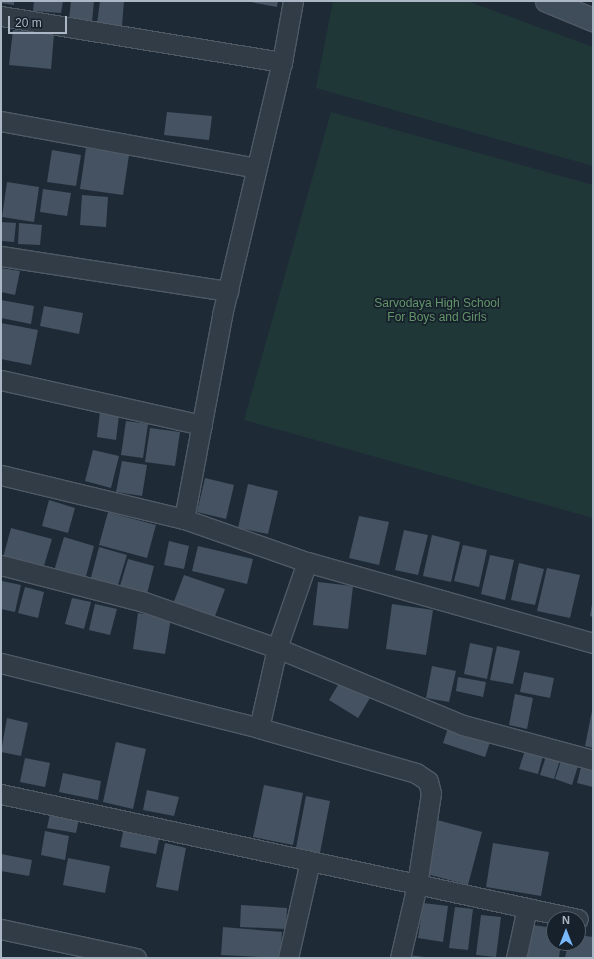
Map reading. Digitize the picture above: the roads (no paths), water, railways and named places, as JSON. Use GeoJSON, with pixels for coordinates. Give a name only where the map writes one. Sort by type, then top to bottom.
{"type":"FeatureCollection","features":[{"type":"Feature","properties":{"kind":"main road"},"geometry":{"type":"LineString","coordinates":[[547,1],[593,20]]}},
{"type":"Feature","properties":{"kind":"street"},"geometry":{"type":"LineString","coordinates":[[184,519],[228,291],[282,62],[293,1]]}},
{"type":"Feature","properties":{"kind":"street"},"geometry":{"type":"LineString","coordinates":[[1,16],[282,62]]}},
{"type":"Feature","properties":{"kind":"street"},"geometry":{"type":"LineString","coordinates":[[1,120],[256,168]]}},
{"type":"Feature","properties":{"kind":"street"},"geometry":{"type":"LineString","coordinates":[[1,256],[228,291]]}},
{"type":"Feature","properties":{"kind":"street"},"geometry":{"type":"LineString","coordinates":[[1,380],[202,425]]}},
{"type":"Feature","properties":{"kind":"street"},"geometry":{"type":"LineString","coordinates":[[1,475],[184,519],[307,562],[593,643]]}},
{"type":"Feature","properties":{"kind":"street"},"geometry":{"type":"LineString","coordinates":[[259,728],[277,648],[307,562]]}},
{"type":"Feature","properties":{"kind":"street"},"geometry":{"type":"LineString","coordinates":[[1,565],[144,602],[277,648],[463,725],[593,760]]}},
{"type":"Feature","properties":{"kind":"street"},"geometry":{"type":"LineString","coordinates":[[1,663],[259,728],[416,773],[428,781],[430,793],[417,884],[400,958]]}},
{"type":"Feature","properties":{"kind":"street"},"geometry":{"type":"LineString","coordinates":[[1,794],[546,912]]}},
{"type":"Feature","properties":{"kind":"street"},"geometry":{"type":"LineString","coordinates":[[288,958],[310,862]]}},
{"type":"Feature","properties":{"kind":"street"},"geometry":{"type":"LineString","coordinates":[[516,958],[527,908]]}},
{"type":"Feature","properties":{"kind":"street"},"geometry":{"type":"LineString","coordinates":[[1,929],[136,958]]}},
{"type":"Feature","properties":{"kind":"park label","name":"Sarvodaya High School For Boys and Girls"},"geometry":{"type":"Point","coordinates":[437,311]}}]}
